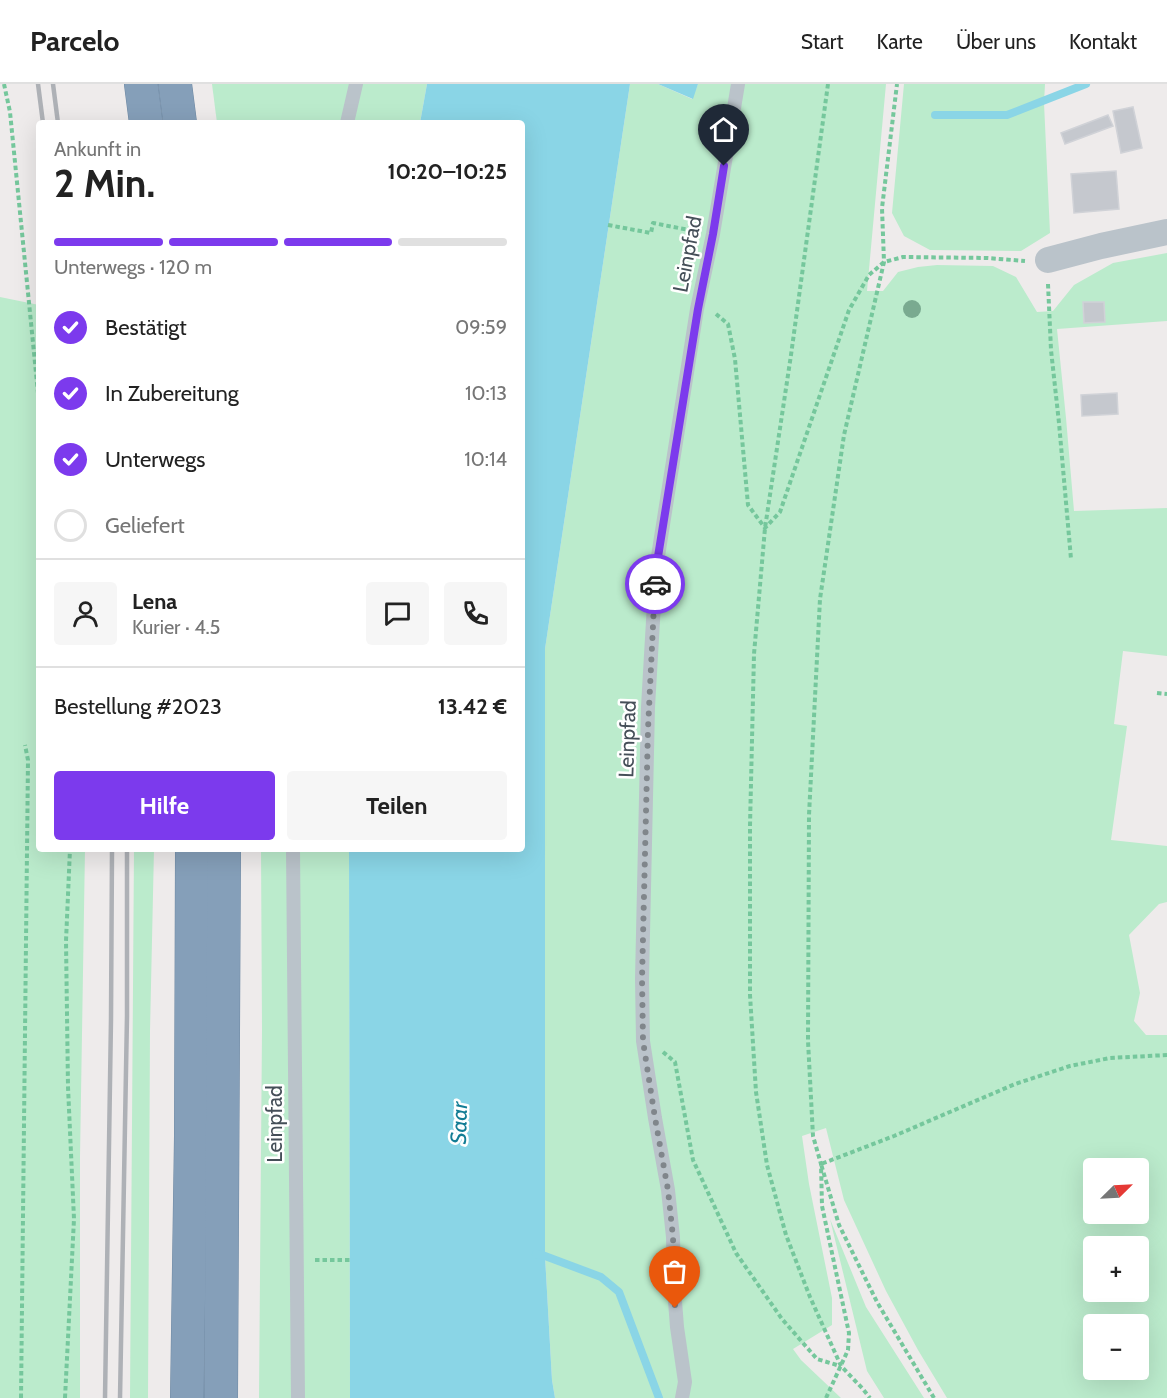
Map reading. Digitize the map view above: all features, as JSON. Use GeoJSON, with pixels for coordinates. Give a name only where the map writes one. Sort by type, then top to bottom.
{"type":"FeatureCollection","features":[{"type":"Feature","properties":{"kind":"highway"},"geometry":{"type":"LineString","coordinates":[[141,84],[146,120]]}},
{"type":"Feature","properties":{"kind":"highway"},"geometry":{"type":"LineString","coordinates":[[175,84],[180,120]]}},
{"type":"Feature","properties":{"kind":"highway"},"geometry":{"type":"LineString","coordinates":[[180,84],[180,120]]}},
{"type":"Feature","properties":{"kind":"highway"},"geometry":{"type":"LineString","coordinates":[[187,1398],[192,852]]}},
{"type":"Feature","properties":{"kind":"highway"},"geometry":{"type":"LineString","coordinates":[[220,1398],[224,852]]}},
{"type":"Feature","properties":{"kind":"street"},"geometry":{"type":"LineString","coordinates":[[1048,260],[1167,232]]}},
{"type":"Feature","properties":{"kind":"lane"},"geometry":{"type":"LineString","coordinates":[[348,120],[356,84]]}},
{"type":"Feature","properties":{"kind":"lane","name":"Leinpfad"},"geometry":{"type":"LineString","coordinates":[[682,1398],[686,1382],[677,1327],[673,1237],[668,1190],[643,1041],[642,979],[648,707],[656,569],[698,309],[738,84]]}},
{"type":"Feature","properties":{"kind":"lane","name":"Leinpfad"},"geometry":{"type":"LineString","coordinates":[[293,852],[298,1398]]}},
{"type":"Feature","properties":{"kind":"path"},"geometry":{"type":"LineString","coordinates":[[4,84],[10,112],[36,370]]}},
{"type":"Feature","properties":{"kind":"path"},"geometry":{"type":"LineString","coordinates":[[828,84],[765,528],[754,654],[750,814],[750,995],[756,1092],[767,1166],[786,1235],[810,1297],[841,1366],[870,1398]]}},
{"type":"Feature","properties":{"kind":"path"},"geometry":{"type":"LineString","coordinates":[[897,84],[882,208],[884,262],[844,435],[820,599],[809,815],[808,1041],[813,1136],[839,1225],[877,1302],[934,1398]]}},
{"type":"Feature","properties":{"kind":"path"},"geometry":{"type":"LineString","coordinates":[[608,225],[651,232],[652,223],[713,234]]}},
{"type":"Feature","properties":{"kind":"path"},"geometry":{"type":"LineString","coordinates":[[765,528],[780,512],[849,310],[869,275],[884,262],[903,257],[1048,260],[1051,350],[1071,559]]}},
{"type":"Feature","properties":{"kind":"path"},"geometry":{"type":"LineString","coordinates":[[698,309],[717,314],[728,324],[735,359],[748,506],[765,528]]}},
{"type":"Feature","properties":{"kind":"path"},"geometry":{"type":"LineString","coordinates":[[1157,693],[1167,694]]}},
{"type":"Feature","properties":{"kind":"path"},"geometry":{"type":"LineString","coordinates":[[21,1398],[28,760],[25,745]]}},
{"type":"Feature","properties":{"kind":"path"},"geometry":{"type":"LineString","coordinates":[[65,1398],[74,1219],[68,1088],[66,941],[70,852]]}},
{"type":"Feature","properties":{"kind":"path"},"geometry":{"type":"LineString","coordinates":[[643,1041],[675,1062],[693,1160],[736,1253],[782,1319],[817,1359],[841,1366]]}},
{"type":"Feature","properties":{"kind":"path"},"geometry":{"type":"LineString","coordinates":[[821,1164],[894,1136],[1015,1084],[1070,1066],[1110,1058],[1167,1055]]}},
{"type":"Feature","properties":{"kind":"path"},"geometry":{"type":"LineString","coordinates":[[821,1164],[822,1206],[849,1333],[848,1350],[826,1398]]}},
{"type":"Feature","properties":{"kind":"path"},"geometry":{"type":"LineString","coordinates":[[296,1260],[350,1260]]}},
{"type":"Feature","properties":{"kind":"green space"},"geometry":{"type":"Polygon","coordinates":[[[212,84],[427,84],[421,120],[217,120],[212,84]]]}},
{"type":"Feature","properties":{"kind":"green space"},"geometry":{"type":"Polygon","coordinates":[[[630,84],[658,84],[692,99],[698,84],[886,84],[867,291],[883,291],[898,272],[918,267],[993,266],[1016,277],[1037,312],[1053,311],[1074,285],[1113,263],[1167,253],[1167,321],[1057,329],[1074,511],[1167,508],[1167,656],[1123,651],[1114,724],[1127,726],[1111,840],[1167,846],[1167,902],[1159,904],[1129,935],[1140,993],[1134,1021],[1146,1035],[1167,1035],[1167,1398],[947,1398],[886,1291],[844,1200],[826,1128],[802,1136],[809,1184],[832,1298],[832,1325],[793,1349],[801,1360],[841,1398],[555,1398],[545,1256],[545,649],[630,84]]]}},
{"type":"Feature","properties":{"kind":"green space"},"geometry":{"type":"Polygon","coordinates":[[[904,84],[1045,84],[1050,233],[1021,251],[930,250],[904,236],[892,213],[904,84]]]}},
{"type":"Feature","properties":{"kind":"green space"},"geometry":{"type":"Polygon","coordinates":[[[0,297],[36,304],[36,852],[85,852],[80,1157],[80,1398],[0,1398],[0,297]]]}},
{"type":"Feature","properties":{"kind":"green space"},"geometry":{"type":"Polygon","coordinates":[[[134,852],[154,852],[150,1031],[148,1398],[130,1398],[134,852]]]}},
{"type":"Feature","properties":{"kind":"green space"},"geometry":{"type":"Polygon","coordinates":[[[261,852],[349,852],[350,1398],[259,1398],[261,852]]]}},
{"type":"Feature","properties":{"kind":"green space"},"geometry":{"type":"Polygon","coordinates":[[[830,1219],[866,1307],[924,1398],[884,1398],[867,1371],[830,1219]]]}},
{"type":"Feature","properties":{"kind":"water","name":"Saar"},"geometry":{"type":"Polygon","coordinates":[[[427,84],[630,84],[545,649],[545,1256],[555,1398],[350,1398],[349,852],[525,852],[525,120],[421,120],[427,84]]]}},
{"type":"Feature","properties":{"kind":"water"},"geometry":{"type":"Polygon","coordinates":[[[658,84],[698,84],[693,99],[658,84]]]}},
{"type":"Feature","properties":{"kind":"building"},"geometry":{"type":"Polygon","coordinates":[[[1133,107],[1142,148],[1121,153],[1113,111],[1133,107]]]}},
{"type":"Feature","properties":{"kind":"building"},"geometry":{"type":"Polygon","coordinates":[[[1108,115],[1113,126],[1065,144],[1061,133],[1108,115]]]}},
{"type":"Feature","properties":{"kind":"building"},"geometry":{"type":"Polygon","coordinates":[[[1116,171],[1119,209],[1074,213],[1071,174],[1116,171]]]}},
{"type":"Feature","properties":{"kind":"building"},"geometry":{"type":"Polygon","coordinates":[[[1083,302],[1104,302],[1105,322],[1084,323],[1083,302]]]}},
{"type":"Feature","properties":{"kind":"building"},"geometry":{"type":"Polygon","coordinates":[[[1117,393],[1118,414],[1082,416],[1081,395],[1117,393]]]}},
{"type":"Feature","properties":{"kind":"waterway"},"geometry":{"type":"LineString","coordinates":[[935,115],[1007,115],[1086,84]]}},
{"type":"Feature","properties":{"kind":"waterway"},"geometry":{"type":"LineString","coordinates":[[536,1254],[601,1277],[619,1292],[659,1398]]}},
{"type":"Feature","properties":{"kind":"railway"},"geometry":{"type":"LineString","coordinates":[[38,84],[43,120]]}},
{"type":"Feature","properties":{"kind":"railway"},"geometry":{"type":"LineString","coordinates":[[53,84],[58,120]]}},
{"type":"Feature","properties":{"kind":"railway"},"geometry":{"type":"LineString","coordinates":[[105,1398],[112,852]]}},
{"type":"Feature","properties":{"kind":"railway"},"geometry":{"type":"LineString","coordinates":[[120,1398],[127,1016],[127,852]]}},
{"type":"Feature","properties":{"kind":"way so far"},"geometry":{"type":"LineString","coordinates":[[655,584],[648,707],[642,979],[643,1041],[668,1190],[673,1237],[675,1308]]}},
{"type":"Feature","properties":{"kind":"route"},"geometry":{"type":"LineString","coordinates":[[655,584],[698,309],[724,166]]}}]}
